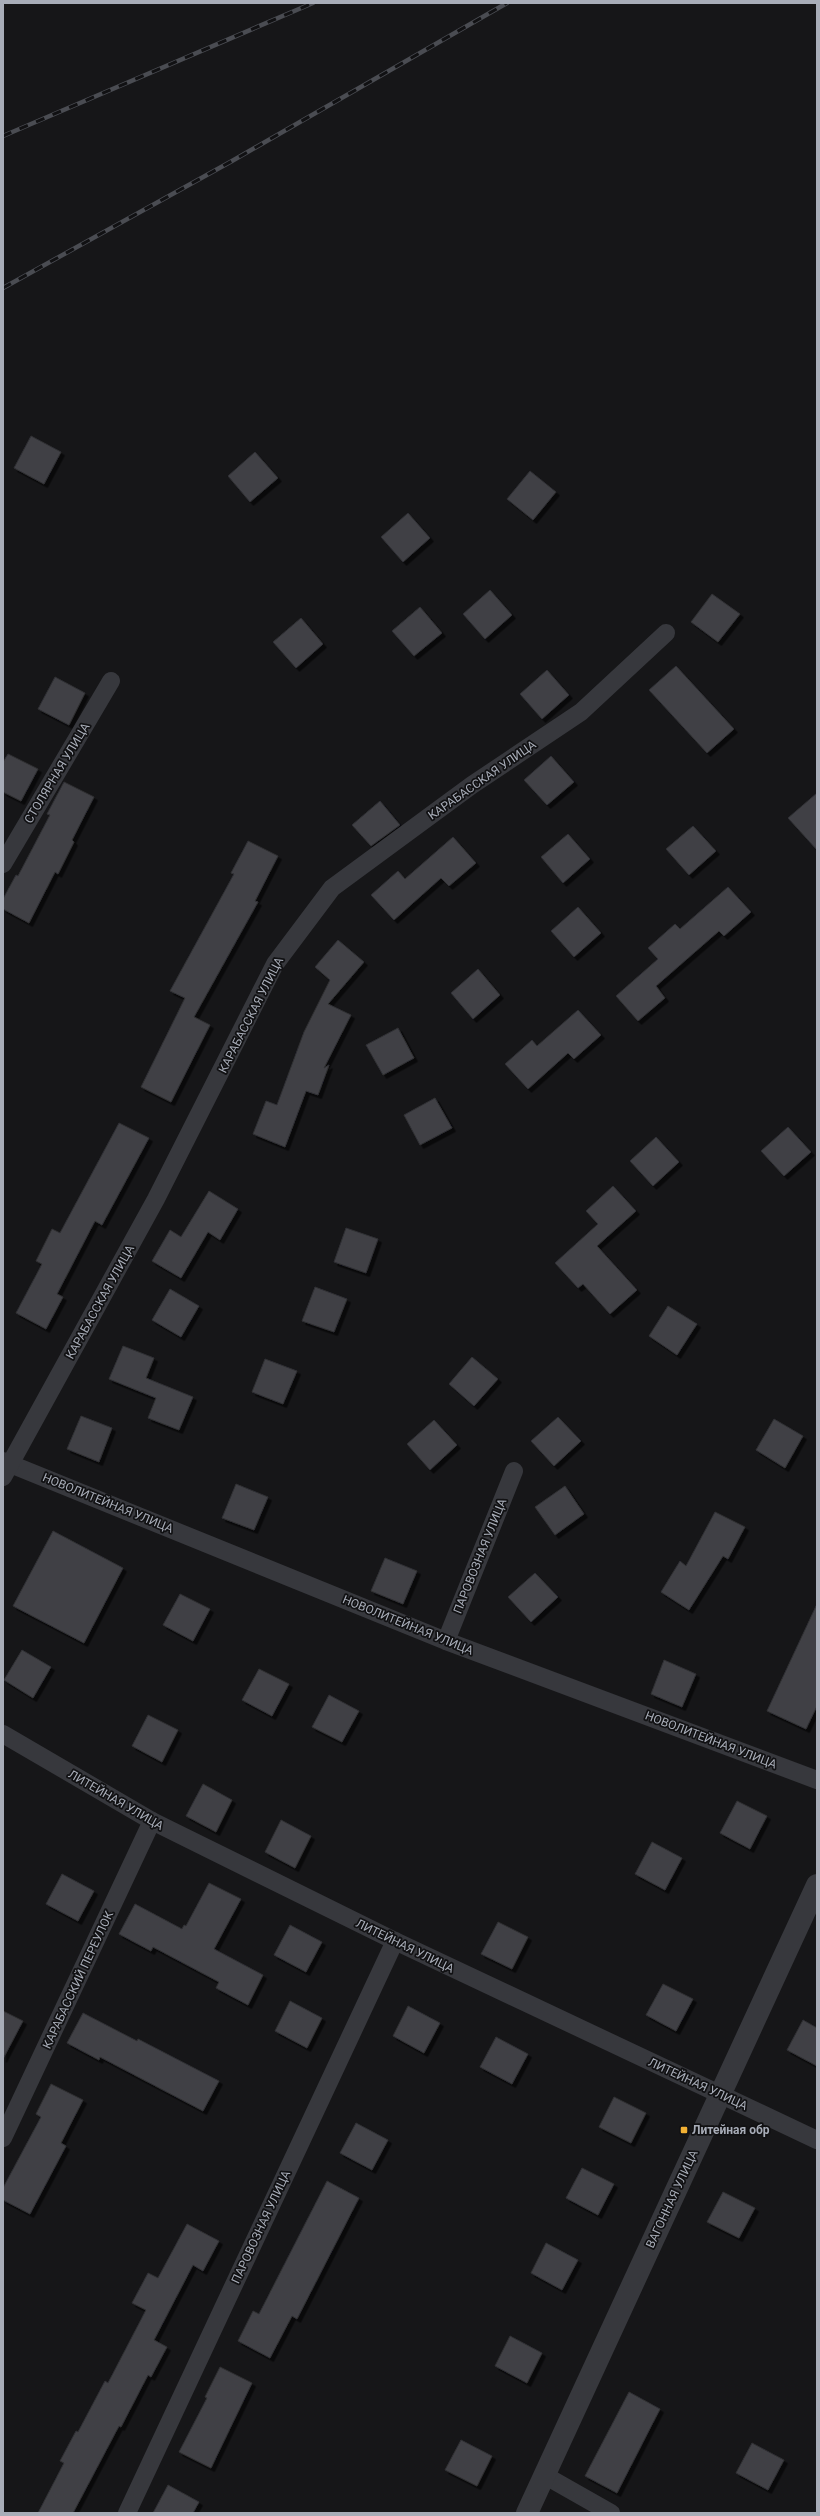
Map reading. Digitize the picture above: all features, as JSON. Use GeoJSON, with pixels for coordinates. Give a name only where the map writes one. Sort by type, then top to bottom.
{"type":"FeatureCollection","features":[{"type":"Feature","properties":{"kind":"street","name":"КАРАБАССКАЯ УЛИЦА"},"geometry":{"type":"LineString","coordinates":[[5,1467],[84,1332],[156,1199],[275,964],[332,888],[472,784],[581,712],[666,633]]}},
{"type":"Feature","properties":{"kind":"street","name":"СТОЛЯРНАЯ УЛИЦА"},"geometry":{"type":"LineString","coordinates":[[3,864],[111,681]]}},
{"type":"Feature","properties":{"kind":"street","name":"НОВОЛИТЕЙНАЯ УЛИЦА"},"geometry":{"type":"LineString","coordinates":[[5,1467],[446,1641],[817,1780]]}},
{"type":"Feature","properties":{"kind":"street","name":"ПАРОВОЗНАЯ УЛИЦА"},"geometry":{"type":"LineString","coordinates":[[446,1641],[514,1471]]}},
{"type":"Feature","properties":{"kind":"street","name":"ЛИТЕЙНАЯ УЛИЦА"},"geometry":{"type":"LineString","coordinates":[[3,1734],[152,1821],[395,1941],[817,2140]]}},
{"type":"Feature","properties":{"kind":"street","name":"КАРАБАССКИЙ ПЕРЕУЛОК"},"geometry":{"type":"LineString","coordinates":[[3,2138],[152,1821]]}},
{"type":"Feature","properties":{"kind":"street","name":"ВАГОННАЯ УЛИЦА"},"geometry":{"type":"LineString","coordinates":[[527,2513],[817,1885]]}},
{"type":"Feature","properties":{"kind":"street","name":"ПАРОВОЗНАЯ УЛИЦА"},"geometry":{"type":"LineString","coordinates":[[127,2513],[395,1941]]}},
{"type":"Feature","properties":{"kind":"street"},"geometry":{"type":"LineString","coordinates":[[544,2475],[611,2513]]}},
{"type":"Feature","properties":{"kind":"building"},"geometry":{"type":"Polygon","coordinates":[[[31,436],[61,452],[44,484],[14,468],[31,436]]]}},
{"type":"Feature","properties":{"kind":"building"},"geometry":{"type":"Polygon","coordinates":[[[255,452],[278,478],[250,502],[228,476],[255,452]]]}},
{"type":"Feature","properties":{"kind":"building"},"geometry":{"type":"Polygon","coordinates":[[[530,471],[556,492],[533,520],[507,499],[530,471]]]}},
{"type":"Feature","properties":{"kind":"building"},"geometry":{"type":"Polygon","coordinates":[[[408,513],[430,538],[403,562],[381,537],[408,513]]]}},
{"type":"Feature","properties":{"kind":"building"},"geometry":{"type":"Polygon","coordinates":[[[490,590],[512,615],[485,639],[463,614],[490,590]]]}},
{"type":"Feature","properties":{"kind":"building"},"geometry":{"type":"Polygon","coordinates":[[[712,594],[740,614],[718,642],[691,622],[712,594]]]}},
{"type":"Feature","properties":{"kind":"building"},"geometry":{"type":"Polygon","coordinates":[[[420,607],[442,633],[414,656],[392,631],[420,607]]]}},
{"type":"Feature","properties":{"kind":"building"},"geometry":{"type":"Polygon","coordinates":[[[301,618],[323,644],[296,668],[273,642],[301,618]]]}},
{"type":"Feature","properties":{"kind":"building"},"geometry":{"type":"Polygon","coordinates":[[[676,666],[734,729],[707,753],[649,690],[676,666]]]}},
{"type":"Feature","properties":{"kind":"building"},"geometry":{"type":"Polygon","coordinates":[[[547,670],[569,695],[542,719],[520,694],[547,670]]]}},
{"type":"Feature","properties":{"kind":"building"},"geometry":{"type":"Polygon","coordinates":[[[55,677],[85,693],[69,725],[38,709],[55,677]]]}},
{"type":"Feature","properties":{"kind":"building"},"geometry":{"type":"Polygon","coordinates":[[[8,754],[38,769],[21,801],[3,792],[3,762],[8,754]]]}},
{"type":"Feature","properties":{"kind":"building"},"geometry":{"type":"Polygon","coordinates":[[[551,756],[574,782],[547,805],[524,780],[551,756]]]}},
{"type":"Feature","properties":{"kind":"building"},"geometry":{"type":"Polygon","coordinates":[[[64,782],[94,797],[72,840],[74,842],[58,874],[55,872],[29,923],[3,909],[3,899],[16,875],[18,876],[50,815],[47,814],[64,782]]]}},
{"type":"Feature","properties":{"kind":"building"},"geometry":{"type":"Polygon","coordinates":[[[817,793],[817,850],[788,818],[817,793]]]}},
{"type":"Feature","properties":{"kind":"building"},"geometry":{"type":"Polygon","coordinates":[[[380,801],[400,825],[371,846],[352,825],[380,801]]]}},
{"type":"Feature","properties":{"kind":"building"},"geometry":{"type":"Polygon","coordinates":[[[693,826],[716,851],[689,875],[666,849],[693,826]]]}},
{"type":"Feature","properties":{"kind":"building"},"geometry":{"type":"Polygon","coordinates":[[[568,834],[590,859],[563,883],[541,857],[568,834]]]}},
{"type":"Feature","properties":{"kind":"building"},"geometry":{"type":"Polygon","coordinates":[[[453,837],[476,863],[449,886],[441,878],[394,920],[371,895],[398,871],[405,879],[453,837]]]}},
{"type":"Feature","properties":{"kind":"building"},"geometry":{"type":"Polygon","coordinates":[[[248,841],[278,856],[255,901],[258,902],[194,1017],[210,1025],[171,1102],[141,1087],[185,998],[170,991],[234,874],[231,873],[248,841]]]}},
{"type":"Feature","properties":{"kind":"building"},"geometry":{"type":"Polygon","coordinates":[[[728,887],[751,912],[724,936],[719,931],[656,986],[665,998],[638,1021],[616,996],[658,959],[648,948],[675,924],[680,929],[728,887]]]}},
{"type":"Feature","properties":{"kind":"building"},"geometry":{"type":"Polygon","coordinates":[[[578,907],[601,933],[574,957],[551,931],[578,907]]]}},
{"type":"Feature","properties":{"kind":"building"},"geometry":{"type":"Polygon","coordinates":[[[338,940],[364,962],[328,1004],[351,1015],[324,1068],[329,1065],[318,1095],[306,1091],[285,1147],[253,1134],[266,1101],[277,1105],[304,1032],[330,980],[315,967],[338,940]]]}},
{"type":"Feature","properties":{"kind":"building"},"geometry":{"type":"Polygon","coordinates":[[[478,969],[500,995],[473,1019],[451,993],[478,969]]]}},
{"type":"Feature","properties":{"kind":"building"},"geometry":{"type":"Polygon","coordinates":[[[578,1010],[601,1035],[574,1059],[568,1053],[528,1089],[505,1064],[532,1040],[537,1046],[578,1010]]]}},
{"type":"Feature","properties":{"kind":"building"},"geometry":{"type":"Polygon","coordinates":[[[398,1028],[414,1058],[383,1075],[366,1045],[398,1028]]]}},
{"type":"Feature","properties":{"kind":"building"},"geometry":{"type":"Polygon","coordinates":[[[435,1098],[452,1128],[420,1145],[404,1115],[435,1098]]]}},
{"type":"Feature","properties":{"kind":"building"},"geometry":{"type":"Polygon","coordinates":[[[119,1123],[149,1138],[102,1225],[95,1221],[57,1294],[63,1297],[46,1329],[16,1313],[42,1264],[36,1261],[52,1229],[60,1233],[119,1123]]]}},
{"type":"Feature","properties":{"kind":"building"},"geometry":{"type":"Polygon","coordinates":[[[788,1127],[811,1152],[784,1176],[761,1151],[788,1127]]]}},
{"type":"Feature","properties":{"kind":"building"},"geometry":{"type":"Polygon","coordinates":[[[656,1137],[679,1162],[653,1186],[630,1161],[656,1137]]]}},
{"type":"Feature","properties":{"kind":"building"},"geometry":{"type":"Polygon","coordinates":[[[613,1186],[636,1211],[597,1246],[637,1290],[610,1314],[583,1284],[578,1288],[555,1263],[598,1224],[586,1211],[613,1186]]]}},
{"type":"Feature","properties":{"kind":"building"},"geometry":{"type":"Polygon","coordinates":[[[209,1191],[238,1209],[220,1240],[208,1232],[181,1278],[152,1261],[170,1230],[181,1237],[209,1191]]]}},
{"type":"Feature","properties":{"kind":"building"},"geometry":{"type":"Polygon","coordinates":[[[346,1228],[378,1239],[366,1273],[334,1262],[346,1228]]]}},
{"type":"Feature","properties":{"kind":"building"},"geometry":{"type":"Polygon","coordinates":[[[315,1287],[347,1299],[334,1332],[302,1321],[315,1287]]]}},
{"type":"Feature","properties":{"kind":"building"},"geometry":{"type":"Polygon","coordinates":[[[170,1289],[199,1306],[181,1337],[152,1320],[170,1289]]]}},
{"type":"Feature","properties":{"kind":"building"},"geometry":{"type":"Polygon","coordinates":[[[668,1306],[697,1324],[677,1355],[649,1336],[668,1306]]]}},
{"type":"Feature","properties":{"kind":"building"},"geometry":{"type":"Polygon","coordinates":[[[123,1346],[154,1358],[146,1378],[193,1397],[179,1430],[148,1418],[156,1398],[109,1379],[123,1346]]]}},
{"type":"Feature","properties":{"kind":"building"},"geometry":{"type":"Polygon","coordinates":[[[472,1357],[498,1379],[474,1406],[449,1384],[472,1357]]]}},
{"type":"Feature","properties":{"kind":"building"},"geometry":{"type":"Polygon","coordinates":[[[265,1359],[297,1371],[283,1404],[252,1392],[265,1359]]]}},
{"type":"Feature","properties":{"kind":"building"},"geometry":{"type":"Polygon","coordinates":[[[81,1416],[112,1428],[99,1462],[67,1449],[81,1416]]]}},
{"type":"Feature","properties":{"kind":"building"},"geometry":{"type":"Polygon","coordinates":[[[558,1417],[581,1441],[554,1466],[531,1441],[558,1417]]]}},
{"type":"Feature","properties":{"kind":"building"},"geometry":{"type":"Polygon","coordinates":[[[774,1419],[803,1436],[785,1468],[756,1450],[774,1419]]]}},
{"type":"Feature","properties":{"kind":"building"},"geometry":{"type":"Polygon","coordinates":[[[434,1420],[457,1445],[430,1470],[407,1444],[434,1420]]]}},
{"type":"Feature","properties":{"kind":"building"},"geometry":{"type":"Polygon","coordinates":[[[236,1484],[268,1497],[254,1530],[222,1518],[236,1484]]]}},
{"type":"Feature","properties":{"kind":"building"},"geometry":{"type":"Polygon","coordinates":[[[565,1486],[584,1514],[555,1535],[535,1507],[565,1486]]]}},
{"type":"Feature","properties":{"kind":"building"},"geometry":{"type":"Polygon","coordinates":[[[715,1512],[745,1527],[728,1559],[723,1556],[689,1610],[661,1592],[680,1561],[686,1566],[715,1512]]]}},
{"type":"Feature","properties":{"kind":"building"},"geometry":{"type":"Polygon","coordinates":[[[53,1531],[123,1568],[84,1643],[13,1606],[53,1531]]]}},
{"type":"Feature","properties":{"kind":"building"},"geometry":{"type":"Polygon","coordinates":[[[385,1558],[417,1571],[403,1604],[371,1591],[385,1558]]]}},
{"type":"Feature","properties":{"kind":"building"},"geometry":{"type":"Polygon","coordinates":[[[535,1573],[558,1597],[531,1622],[508,1597],[535,1573]]]}},
{"type":"Feature","properties":{"kind":"building"},"geometry":{"type":"Polygon","coordinates":[[[180,1594],[210,1609],[193,1641],[163,1625],[180,1594]]]}},
{"type":"Feature","properties":{"kind":"building"},"geometry":{"type":"Polygon","coordinates":[[[817,1604],[817,1706],[806,1729],[767,1711],[817,1604]]]}},
{"type":"Feature","properties":{"kind":"building"},"geometry":{"type":"Polygon","coordinates":[[[22,1650],[51,1667],[33,1698],[4,1680],[22,1650]]]}},
{"type":"Feature","properties":{"kind":"building"},"geometry":{"type":"Polygon","coordinates":[[[664,1660],[696,1674],[682,1707],[651,1694],[664,1660]]]}},
{"type":"Feature","properties":{"kind":"building"},"geometry":{"type":"Polygon","coordinates":[[[259,1669],[289,1684],[272,1716],[242,1700],[259,1669]]]}},
{"type":"Feature","properties":{"kind":"building"},"geometry":{"type":"Polygon","coordinates":[[[329,1695],[359,1711],[342,1742],[312,1727],[329,1695]]]}},
{"type":"Feature","properties":{"kind":"building"},"geometry":{"type":"Polygon","coordinates":[[[148,1715],[178,1730],[162,1762],[132,1746],[148,1715]]]}},
{"type":"Feature","properties":{"kind":"building"},"geometry":{"type":"Polygon","coordinates":[[[203,1784],[232,1800],[216,1832],[186,1816],[203,1784]]]}},
{"type":"Feature","properties":{"kind":"building"},"geometry":{"type":"Polygon","coordinates":[[[737,1801],[767,1816],[750,1849],[720,1833],[737,1801]]]}},
{"type":"Feature","properties":{"kind":"building"},"geometry":{"type":"Polygon","coordinates":[[[281,1820],[311,1836],[295,1868],[265,1852],[281,1820]]]}},
{"type":"Feature","properties":{"kind":"building"},"geometry":{"type":"Polygon","coordinates":[[[652,1842],[682,1858],[665,1890],[635,1874],[652,1842]]]}},
{"type":"Feature","properties":{"kind":"building"},"geometry":{"type":"Polygon","coordinates":[[[62,1874],[94,1891],[78,1921],[46,1904],[62,1874]]]}},
{"type":"Feature","properties":{"kind":"building"},"geometry":{"type":"Polygon","coordinates":[[[209,1883],[241,1899],[214,1949],[263,1975],[248,2005],[216,1988],[219,1982],[153,1947],[151,1951],[119,1934],[135,1904],[182,1929],[184,1925],[186,1926],[209,1883]]]}},
{"type":"Feature","properties":{"kind":"building"},"geometry":{"type":"Polygon","coordinates":[[[498,1922],[528,1937],[512,1969],[481,1954],[498,1922]]]}},
{"type":"Feature","properties":{"kind":"building"},"geometry":{"type":"Polygon","coordinates":[[[290,1925],[322,1942],[306,1972],[274,1955],[290,1925]]]}},
{"type":"Feature","properties":{"kind":"building"},"geometry":{"type":"Polygon","coordinates":[[[663,1984],[693,1999],[676,2031],[646,2015],[663,1984]]]}},
{"type":"Feature","properties":{"kind":"building"},"geometry":{"type":"Polygon","coordinates":[[[290,2001],[322,2018],[307,2048],[275,2031],[290,2001]]]}},
{"type":"Feature","properties":{"kind":"building"},"geometry":{"type":"Polygon","coordinates":[[[408,2006],[440,2023],[424,2053],[393,2036],[408,2006]]]}},
{"type":"Feature","properties":{"kind":"building"},"geometry":{"type":"Polygon","coordinates":[[[3,2011],[23,2021],[3,2059],[3,2011]]]}},
{"type":"Feature","properties":{"kind":"building"},"geometry":{"type":"Polygon","coordinates":[[[83,2013],[137,2041],[138,2039],[219,2081],[203,2111],[100,2057],[99,2060],[67,2043],[83,2013]]]}},
{"type":"Feature","properties":{"kind":"building"},"geometry":{"type":"Polygon","coordinates":[[[803,2020],[817,2028],[817,2066],[787,2050],[803,2020]]]}},
{"type":"Feature","properties":{"kind":"building"},"geometry":{"type":"Polygon","coordinates":[[[496,2037],[528,2054],[512,2084],[480,2067],[496,2037]]]}},
{"type":"Feature","properties":{"kind":"building"},"geometry":{"type":"Polygon","coordinates":[[[51,2084],[83,2100],[61,2143],[66,2146],[30,2214],[3,2200],[3,2188],[41,2117],[36,2114],[51,2084]]]}},
{"type":"Feature","properties":{"kind":"building"},"geometry":{"type":"Polygon","coordinates":[[[614,2097],[646,2113],[631,2143],[599,2127],[614,2097]]]}},
{"type":"Feature","properties":{"kind":"building"},"geometry":{"type":"Polygon","coordinates":[[[356,2123],[388,2140],[372,2170],[340,2153],[356,2123]]]}},
{"type":"Feature","properties":{"kind":"building"},"geometry":{"type":"Polygon","coordinates":[[[582,2168],[614,2184],[598,2215],[566,2198],[582,2168]]]}},
{"type":"Feature","properties":{"kind":"building"},"geometry":{"type":"Polygon","coordinates":[[[327,2181],[359,2198],[297,2319],[292,2316],[270,2358],[238,2341],[253,2311],[259,2314],[327,2181]]]}},
{"type":"Feature","properties":{"kind":"building"},"geometry":{"type":"Polygon","coordinates":[[[723,2192],[755,2208],[739,2238],[707,2222],[723,2192]]]}},
{"type":"Feature","properties":{"kind":"building"},"geometry":{"type":"Polygon","coordinates":[[[187,2224],[219,2241],[203,2271],[193,2265],[154,2340],[167,2347],[151,2377],[148,2375],[121,2427],[119,2426],[73,2513],[38,2513],[64,2463],[60,2461],[76,2431],[78,2432],[105,2381],[108,2383],[146,2310],[132,2303],[148,2273],[158,2278],[187,2224]]]}},
{"type":"Feature","properties":{"kind":"building"},"geometry":{"type":"Polygon","coordinates":[[[546,2243],[578,2260],[562,2290],[531,2273],[546,2243]]]}},
{"type":"Feature","properties":{"kind":"building"},"geometry":{"type":"Polygon","coordinates":[[[510,2336],[542,2353],[527,2383],[495,2366],[510,2336]]]}},
{"type":"Feature","properties":{"kind":"building"},"geometry":{"type":"Polygon","coordinates":[[[220,2367],[252,2383],[211,2468],[179,2452],[207,2398],[205,2397],[220,2367]]]}},
{"type":"Feature","properties":{"kind":"building"},"geometry":{"type":"Polygon","coordinates":[[[629,2392],[660,2409],[617,2493],[585,2476],[629,2392]]]}},
{"type":"Feature","properties":{"kind":"building"},"geometry":{"type":"Polygon","coordinates":[[[461,2440],[492,2456],[477,2486],[445,2470],[461,2440]]]}},
{"type":"Feature","properties":{"kind":"building"},"geometry":{"type":"Polygon","coordinates":[[[752,2443],[784,2460],[768,2490],[736,2473],[752,2443]]]}},
{"type":"Feature","properties":{"kind":"building"},"geometry":{"type":"Polygon","coordinates":[[[168,2485],[199,2502],[193,2513],[153,2513],[168,2485]]]}},
{"type":"Feature","properties":{"kind":"railway"},"geometry":{"type":"LineString","coordinates":[[3,136],[313,3]]}},
{"type":"Feature","properties":{"kind":"railway"},"geometry":{"type":"LineString","coordinates":[[3,288],[232,161],[507,3]]}},
{"type":"Feature","properties":{"kind":"place","name":"Литейная обр"},"geometry":{"type":"Point","coordinates":[684,2130]}}]}
